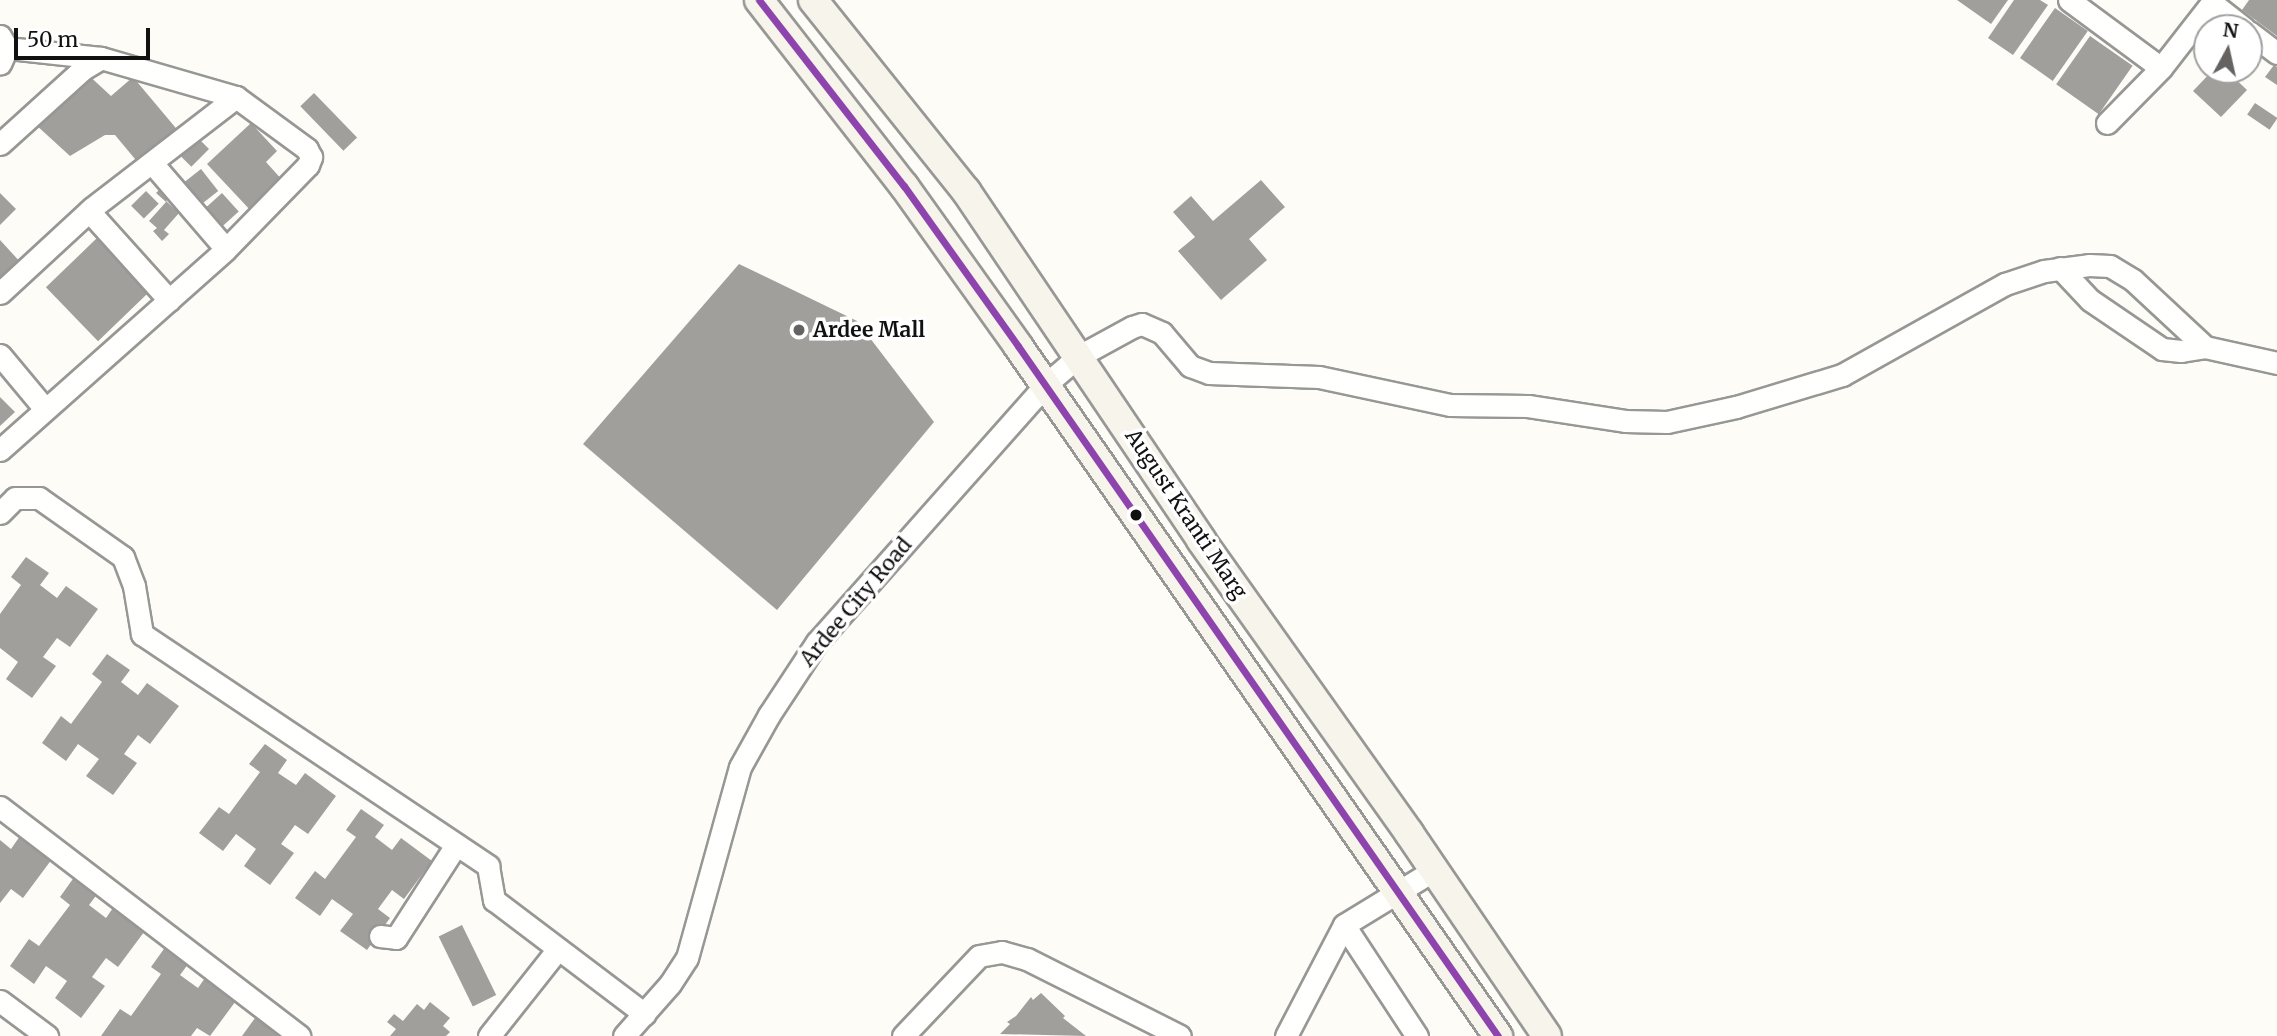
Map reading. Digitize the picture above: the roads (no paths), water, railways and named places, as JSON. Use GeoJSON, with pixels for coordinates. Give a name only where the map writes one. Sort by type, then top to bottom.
{"type":"FeatureCollection","features":[{"type":"Feature","properties":{"kind":"main road","name":"August Kranti Marg"},"geometry":{"type":"LineString","coordinates":[[759,0],[904,187],[1498,1036]]}},
{"type":"Feature","properties":{"kind":"main road","name":"August Kranti Marg"},"geometry":{"type":"LineString","coordinates":[[813,0],[966,191],[1079,355],[1201,540],[1434,870],[1547,1036]]}},
{"type":"Feature","properties":{"kind":"street"},"geometry":{"type":"LineString","coordinates":[[2069,0],[2161,68]]}},
{"type":"Feature","properties":{"kind":"street"},"geometry":{"type":"LineString","coordinates":[[2107,123],[2161,68],[2213,2],[2227,14]]}},
{"type":"Feature","properties":{"kind":"street"},"geometry":{"type":"LineString","coordinates":[[2263,43],[2277,54]]}},
{"type":"Feature","properties":{"kind":"street"},"geometry":{"type":"LineString","coordinates":[[0,450],[226,249],[308,165],[311,157],[307,149],[236,97],[101,58],[2,49]]}},
{"type":"Feature","properties":{"kind":"street"},"geometry":{"type":"LineString","coordinates":[[0,144],[83,69],[101,58]]}},
{"type":"Feature","properties":{"kind":"street"},"geometry":{"type":"LineString","coordinates":[[0,293],[89,211],[236,97]]}},
{"type":"Feature","properties":{"kind":"street"},"geometry":{"type":"LineString","coordinates":[[152,163],[226,249]]}},
{"type":"Feature","properties":{"kind":"street"},"geometry":{"type":"LineString","coordinates":[[89,211],[169,300]]}},
{"type":"Feature","properties":{"kind":"street"},"geometry":{"type":"LineString","coordinates":[[2060,268],[2110,266],[2133,280],[2205,347]]}},
{"type":"Feature","properties":{"kind":"street","name":"Ardee City Road"},"geometry":{"type":"LineString","coordinates":[[624,1036],[645,1014],[687,958],[740,767],[769,715],[817,642],[1045,385],[1079,355],[1142,324],[1162,333],[1190,366],[1209,373],[1319,377],[1450,404],[1528,406],[1625,421],[1667,422],[1736,407],[1842,375],[2006,284],[2060,268]]}},
{"type":"Feature","properties":{"kind":"street"},"geometry":{"type":"LineString","coordinates":[[2060,268],[2090,300],[2162,349],[2181,351],[2205,347],[2277,363]]}},
{"type":"Feature","properties":{"kind":"street"},"geometry":{"type":"LineString","coordinates":[[0,355],[45,409]]}},
{"type":"Feature","properties":{"kind":"street"},"geometry":{"type":"LineString","coordinates":[[0,513],[15,498],[39,498],[123,556],[134,586],[142,634],[488,866],[491,872],[490,894],[494,900],[645,1014]]}},
{"type":"Feature","properties":{"kind":"street"},"geometry":{"type":"LineString","coordinates":[[0,807],[300,1036]]}},
{"type":"Feature","properties":{"kind":"street"},"geometry":{"type":"LineString","coordinates":[[380,936],[396,938],[456,845]]}},
{"type":"Feature","properties":{"kind":"street"},"geometry":{"type":"LineString","coordinates":[[1286,1036],[1315,975],[1344,925],[1434,870]]}},
{"type":"Feature","properties":{"kind":"street"},"geometry":{"type":"LineString","coordinates":[[1344,925],[1417,1036]]}},
{"type":"Feature","properties":{"kind":"street"},"geometry":{"type":"LineString","coordinates":[[489,1036],[558,949]]}},
{"type":"Feature","properties":{"kind":"street"},"geometry":{"type":"LineString","coordinates":[[903,1036],[979,956],[1002,952],[1027,959],[1180,1036]]}},
{"type":"Feature","properties":{"kind":"street"},"geometry":{"type":"LineString","coordinates":[[0,1001],[47,1036]]}},
{"type":"Feature","properties":{"kind":"place","name":"Ardee Mall"},"geometry":{"type":"Point","coordinates":[799,330]}}]}
